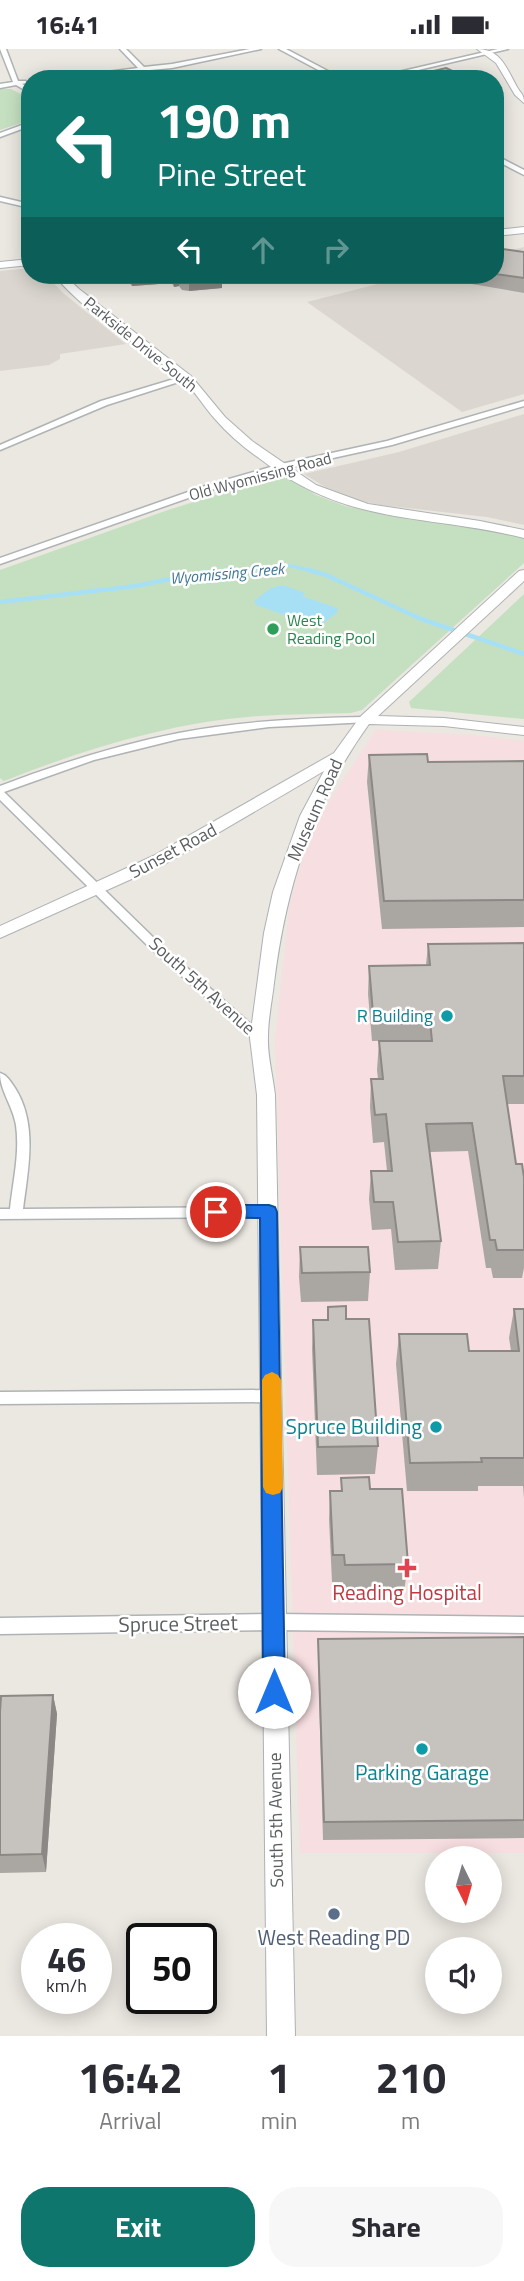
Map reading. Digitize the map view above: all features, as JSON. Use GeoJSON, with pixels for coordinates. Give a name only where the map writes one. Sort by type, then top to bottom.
{"type":"FeatureCollection","features":[{"type":"Feature","properties":{"kind":"street"},"geometry":{"type":"LineString","coordinates":[[3,49],[16,83],[21,86]]}},
{"type":"Feature","properties":{"kind":"street"},"geometry":{"type":"LineString","coordinates":[[123,49],[142,69]]}},
{"type":"Feature","properties":{"kind":"street"},"geometry":{"type":"LineString","coordinates":[[133,70],[258,49]]}},
{"type":"Feature","properties":{"kind":"street"},"geometry":{"type":"LineString","coordinates":[[282,49],[323,70]]}},
{"type":"Feature","properties":{"kind":"street"},"geometry":{"type":"LineString","coordinates":[[481,49],[490,53],[508,71],[513,89],[524,100]]}},
{"type":"Feature","properties":{"kind":"street"},"geometry":{"type":"LineString","coordinates":[[412,70],[505,49]]}},
{"type":"Feature","properties":{"kind":"street"},"geometry":{"type":"LineString","coordinates":[[0,86],[21,83]]}},
{"type":"Feature","properties":{"kind":"street"},"geometry":{"type":"LineString","coordinates":[[0,135],[21,127]]}},
{"type":"Feature","properties":{"kind":"street"},"geometry":{"type":"LineString","coordinates":[[504,162],[524,173]]}},
{"type":"Feature","properties":{"kind":"street"},"geometry":{"type":"LineString","coordinates":[[13,201],[21,198]]}},
{"type":"Feature","properties":{"kind":"street"},"geometry":{"type":"LineString","coordinates":[[0,199],[21,204]]}},
{"type":"Feature","properties":{"kind":"street"},"geometry":{"type":"LineString","coordinates":[[504,232],[524,230]]}},
{"type":"Feature","properties":{"kind":"street"},"geometry":{"type":"LineString","coordinates":[[504,239],[524,237]]}},
{"type":"Feature","properties":{"kind":"street"},"geometry":{"type":"LineString","coordinates":[[0,258],[21,256]]}},
{"type":"Feature","properties":{"kind":"street"},"geometry":{"type":"LineString","coordinates":[[0,265],[21,263]]}},
{"type":"Feature","properties":{"kind":"street","name":"Parkside Drive South"},"geometry":{"type":"LineString","coordinates":[[68,284],[187,378],[223,420],[300,481],[345,502],[377,510],[478,522],[524,534]]}},
{"type":"Feature","properties":{"kind":"street"},"geometry":{"type":"LineString","coordinates":[[0,448],[104,404],[187,378]]}},
{"type":"Feature","properties":{"kind":"street","name":"Old Wyomissing Road"},"geometry":{"type":"LineString","coordinates":[[0,561],[153,506],[281,467],[389,443],[524,403]]}},
{"type":"Feature","properties":{"kind":"street"},"geometry":{"type":"LineString","coordinates":[[0,436],[14,441]]}},
{"type":"Feature","properties":{"kind":"street"},"geometry":{"type":"LineString","coordinates":[[0,549],[12,557]]}},
{"type":"Feature","properties":{"kind":"street","name":"Museum Road"},"geometry":{"type":"LineString","coordinates":[[259,1038],[272,933],[281,892],[308,816],[339,756],[365,720],[524,574]]}},
{"type":"Feature","properties":{"kind":"street"},"geometry":{"type":"LineString","coordinates":[[0,792],[80,759],[160,738],[260,723],[365,720],[456,723],[524,731]]}},
{"type":"Feature","properties":{"kind":"street","name":"Sunset Road"},"geometry":{"type":"LineString","coordinates":[[0,933],[97,889],[210,832],[339,756]]}},
{"type":"Feature","properties":{"kind":"street","name":"South 5th Avenue"},"geometry":{"type":"LineString","coordinates":[[0,792],[154,944],[259,1038],[266,1095],[269,1212],[281,2036]]}},
{"type":"Feature","properties":{"kind":"street"},"geometry":{"type":"LineString","coordinates":[[0,1077],[14,1095],[23,1121],[16,1214]]}},
{"type":"Feature","properties":{"kind":"street"},"geometry":{"type":"LineString","coordinates":[[0,1214],[269,1212]]}},
{"type":"Feature","properties":{"kind":"street"},"geometry":{"type":"LineString","coordinates":[[0,1398],[272,1396]]}},
{"type":"Feature","properties":{"kind":"street","name":"Spruce Street"},"geometry":{"type":"LineString","coordinates":[[0,1626],[275,1622],[524,1625]]}},
{"type":"Feature","properties":{"kind":"shaded area"},"geometry":{"type":"Polygon","coordinates":[[[524,247],[524,394],[462,412],[307,302],[378,284],[504,284],[504,252],[524,247]]]}},
{"type":"Feature","properties":{"kind":"shaded area"},"geometry":{"type":"Polygon","coordinates":[[[21,269],[21,284],[54,284],[126,344],[60,354],[60,359],[49,365],[0,371],[0,271],[21,269]]]}},
{"type":"Feature","properties":{"kind":"shaded area"},"geometry":{"type":"Polygon","coordinates":[[[524,414],[524,525],[487,517],[357,500],[325,487],[304,474],[399,452],[524,414]]]}},
{"type":"Feature","properties":{"kind":"shaded area","name":"Reading Hospital"},"geometry":{"type":"Polygon","coordinates":[[[376,730],[473,735],[524,741],[524,1853],[502,1853],[502,1846],[425,1846],[425,1853],[300,1853],[275,1039],[290,902],[308,841],[332,797],[376,730]]]}},
{"type":"Feature","properties":{"kind":"green space"},"geometry":{"type":"Polygon","coordinates":[[[0,89],[11,89],[21,94],[21,123],[0,130],[0,89]]]}},
{"type":"Feature","properties":{"kind":"green space"},"geometry":{"type":"Polygon","coordinates":[[[283,474],[316,495],[345,506],[378,513],[481,525],[524,538],[524,563],[362,710],[351,713],[259,716],[193,724],[97,748],[4,781],[0,778],[0,570],[168,510],[283,474]]]}},
{"type":"Feature","properties":{"kind":"green space"},"geometry":{"type":"Polygon","coordinates":[[[524,594],[524,719],[411,708],[409,702],[524,594]]]}},
{"type":"Feature","properties":{"kind":"water"},"geometry":{"type":"Polygon","coordinates":[[[283,585],[305,593],[302,596],[337,608],[338,612],[321,625],[315,626],[256,605],[254,601],[271,588],[283,585]]]}},
{"type":"Feature","properties":{"kind":"building"},"geometry":{"type":"Polygon","coordinates":[[[504,249],[524,252],[524,278],[504,275],[504,249]]]}},
{"type":"Feature","properties":{"kind":"building"},"geometry":{"type":"Polygon","coordinates":[[[427,754],[428,762],[524,761],[524,900],[384,901],[369,755],[427,754]]]}},
{"type":"Feature","properties":{"kind":"building"},"geometry":{"type":"Polygon","coordinates":[[[524,943],[524,1076],[503,1076],[516,1164],[522,1164],[524,1177],[524,1250],[497,1250],[495,1240],[490,1240],[472,1123],[426,1124],[441,1241],[398,1242],[393,1202],[374,1202],[371,1171],[392,1171],[386,1114],[375,1115],[371,1079],[383,1079],[379,1041],[432,1041],[429,1012],[373,1013],[369,966],[430,965],[428,944],[524,943]]]}},
{"type":"Feature","properties":{"kind":"building"},"geometry":{"type":"Polygon","coordinates":[[[300,1247],[368,1247],[370,1272],[302,1273],[300,1247]]]}},
{"type":"Feature","properties":{"kind":"building"},"geometry":{"type":"Polygon","coordinates":[[[346,1306],[346,1319],[369,1319],[378,1446],[318,1447],[313,1320],[328,1320],[328,1307],[346,1306]]]}},
{"type":"Feature","properties":{"kind":"building"},"geometry":{"type":"Polygon","coordinates":[[[514,1309],[524,1309],[524,1458],[481,1458],[482,1462],[410,1463],[399,1334],[467,1334],[469,1351],[519,1351],[514,1309]]]}},
{"type":"Feature","properties":{"kind":"building"},"geometry":{"type":"Polygon","coordinates":[[[369,1477],[370,1489],[402,1489],[408,1564],[345,1565],[344,1555],[333,1555],[330,1491],[342,1491],[341,1478],[369,1477]]]}},
{"type":"Feature","properties":{"kind":"building","name":"Parking Garage"},"geometry":{"type":"Polygon","coordinates":[[[524,1637],[524,1820],[324,1822],[318,1639],[524,1637]]]}},
{"type":"Feature","properties":{"kind":"building"},"geometry":{"type":"Polygon","coordinates":[[[53,1695],[42,1854],[0,1855],[1,1696],[53,1695]]]}},
{"type":"Feature","properties":{"kind":"waterway","name":"Wyomissing Creek"},"geometry":{"type":"LineString","coordinates":[[213,572],[292,566],[315,572]]}},
{"type":"Feature","properties":{"kind":"waterway","name":"Wyomissing Creek"},"geometry":{"type":"LineString","coordinates":[[213,572],[234,570]]}},
{"type":"Feature","properties":{"kind":"waterway","name":"Wyomissing Creek"},"geometry":{"type":"LineString","coordinates":[[309,570],[326,575],[421,619],[524,654]]}},
{"type":"Feature","properties":{"kind":"waterway","name":"Wyomissing Creek"},"geometry":{"type":"LineString","coordinates":[[0,602],[136,586],[213,572]]}},
{"type":"Feature","properties":{"kind":"slow traffic"},"geometry":{"type":"LineString","coordinates":[[272,1380],[273,1487]]}},
{"type":"Feature","properties":{"kind":"place","name":"West Reading Pool"},"geometry":{"type":"Point","coordinates":[273,629]}},
{"type":"Feature","properties":{"kind":"place","name":"R Building"},"geometry":{"type":"Point","coordinates":[447,1016]}},
{"type":"Feature","properties":{"kind":"place","name":"Spruce Building"},"geometry":{"type":"Point","coordinates":[436,1427]}},
{"type":"Feature","properties":{"kind":"place","name":"Reading Hospital"},"geometry":{"type":"Point","coordinates":[407,1568]}},
{"type":"Feature","properties":{"kind":"place","name":"Parking Garage"},"geometry":{"type":"Point","coordinates":[422,1749]}},
{"type":"Feature","properties":{"kind":"place","name":"West Reading PD"},"geometry":{"type":"Point","coordinates":[334,1914]}},
{"type":"Feature","properties":{"kind":"route"},"geometry":{"type":"LineString","coordinates":[[216,1212],[269,1212],[274,1692]]}}]}
